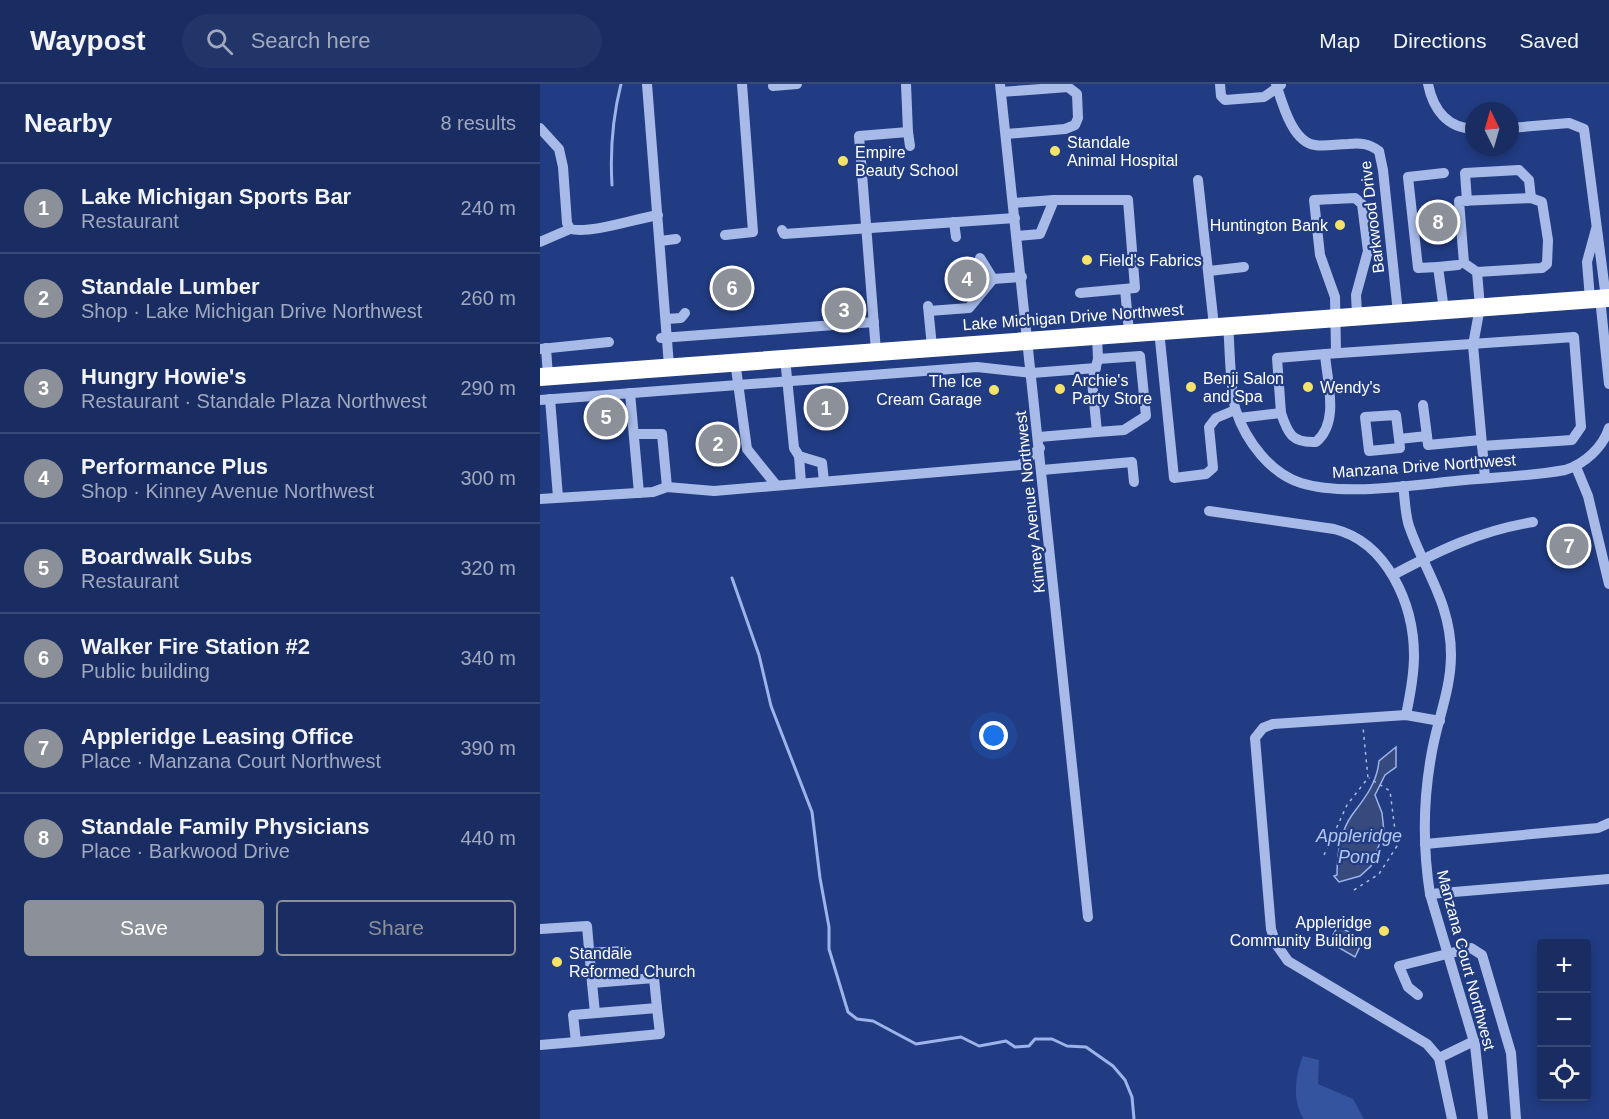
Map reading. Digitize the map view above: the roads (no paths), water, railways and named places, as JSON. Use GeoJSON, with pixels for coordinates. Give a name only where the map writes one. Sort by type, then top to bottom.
{"type":"FeatureCollection","features":[{"type":"Feature","properties":{"kind":"highway","name":"Lake Michigan Drive Northwest"},"geometry":{"type":"LineString","coordinates":[[544,376],[1602,298]]}},
{"type":"Feature","properties":{"kind":"street"},"geometry":{"type":"LineString","coordinates":[[729,232],[753,232],[742,84]]}},
{"type":"Feature","properties":{"kind":"street"},"geometry":{"type":"LineString","coordinates":[[773,88],[796,84]]}},
{"type":"Feature","properties":{"kind":"street"},"geometry":{"type":"LineString","coordinates":[[906,84],[910,146]]}},
{"type":"Feature","properties":{"kind":"street"},"geometry":{"type":"LineString","coordinates":[[1220,84],[1221,96],[1225,100],[1264,97],[1279,85]]}},
{"type":"Feature","properties":{"kind":"street"},"geometry":{"type":"LineString","coordinates":[[1428,84],[1441,116],[1465,129]]}},
{"type":"Feature","properties":{"kind":"street","name":"Barkwood Drive"},"geometry":{"type":"LineString","coordinates":[[1279,85],[1295,131],[1302,139],[1313,145],[1361,143],[1371,145],[1379,151],[1398,313]]}},
{"type":"Feature","properties":{"kind":"street"},"geometry":{"type":"LineString","coordinates":[[1000,88],[1068,87],[1077,94],[1079,105],[1075,125],[1065,129],[1006,134]]}},
{"type":"Feature","properties":{"kind":"street","name":"Kinney Avenue Northwest"},"geometry":{"type":"LineString","coordinates":[[1000,88],[1022,277],[1088,917]]}},
{"type":"Feature","properties":{"kind":"street"},"geometry":{"type":"LineString","coordinates":[[650,91],[658,172],[659,279],[669,366]]}},
{"type":"Feature","properties":{"kind":"street"},"geometry":{"type":"LineString","coordinates":[[1519,127],[1569,123],[1584,129],[1596,229],[1609,384]]}},
{"type":"Feature","properties":{"kind":"street"},"geometry":{"type":"LineString","coordinates":[[540,128],[559,149],[563,167],[567,224],[570,228]]}},
{"type":"Feature","properties":{"kind":"street"},"geometry":{"type":"LineString","coordinates":[[876,351],[874,322],[876,294],[873,259],[866,227],[868,196],[865,165],[859,136],[908,132]]}},
{"type":"Feature","properties":{"kind":"street"},"geometry":{"type":"LineString","coordinates":[[1467,201],[1465,173],[1519,170],[1529,180],[1531,198]]}},
{"type":"Feature","properties":{"kind":"street"},"geometry":{"type":"LineString","coordinates":[[1444,173],[1408,177],[1418,268],[1458,265]]}},
{"type":"Feature","properties":{"kind":"street","name":"Manzana Drive Northwest"},"geometry":{"type":"LineString","coordinates":[[1198,180],[1209,271],[1237,414],[1249,439],[1276,469],[1300,483],[1339,488],[1403,486],[1556,472],[1576,466],[1597,450],[1609,428]]}},
{"type":"Feature","properties":{"kind":"street"},"geometry":{"type":"LineString","coordinates":[[1357,315],[1356,295],[1368,251],[1362,204],[1355,198],[1314,200],[1320,255],[1335,297],[1330,353],[1331,419],[1324,435],[1316,442],[1295,441],[1287,434],[1281,413],[1277,358],[1330,353],[1349,354],[1574,337],[1581,427],[1572,440],[1428,445],[1423,405]]}},
{"type":"Feature","properties":{"kind":"street"},"geometry":{"type":"LineString","coordinates":[[1531,198],[1542,202],[1546,214],[1547,264],[1542,267],[1477,272],[1464,263],[1459,201],[1467,201],[1531,198]]}},
{"type":"Feature","properties":{"kind":"street"},"geometry":{"type":"LineString","coordinates":[[1013,203],[1054,200],[1128,200],[1135,288],[1080,292]]}},
{"type":"Feature","properties":{"kind":"street"},"geometry":{"type":"LineString","coordinates":[[1017,236],[1040,234],[1054,200]]}},
{"type":"Feature","properties":{"kind":"street"},"geometry":{"type":"LineString","coordinates":[[540,242],[570,228],[577,230],[598,227],[658,215]]}},
{"type":"Feature","properties":{"kind":"street"},"geometry":{"type":"LineString","coordinates":[[783,232],[1015,218]]}},
{"type":"Feature","properties":{"kind":"street"},"geometry":{"type":"LineString","coordinates":[[954,222],[956,237]]}},
{"type":"Feature","properties":{"kind":"street"},"geometry":{"type":"LineString","coordinates":[[1596,229],[1587,262],[1602,298]]}},
{"type":"Feature","properties":{"kind":"street"},"geometry":{"type":"LineString","coordinates":[[658,248],[676,239]]}},
{"type":"Feature","properties":{"kind":"street"},"geometry":{"type":"LineString","coordinates":[[980,258],[993,279]]}},
{"type":"Feature","properties":{"kind":"street"},"geometry":{"type":"LineString","coordinates":[[1209,271],[1245,267]]}},
{"type":"Feature","properties":{"kind":"street"},"geometry":{"type":"LineString","coordinates":[[1438,267],[1444,310]]}},
{"type":"Feature","properties":{"kind":"street"},"geometry":{"type":"LineString","coordinates":[[1477,272],[1480,307],[1473,345],[1485,478]]}},
{"type":"Feature","properties":{"kind":"street"},"geometry":{"type":"LineString","coordinates":[[932,347],[929,309],[969,308],[993,279],[1022,277]]}},
{"type":"Feature","properties":{"kind":"street"},"geometry":{"type":"LineString","coordinates":[[1125,289],[1129,332]]}},
{"type":"Feature","properties":{"kind":"street"},"geometry":{"type":"LineString","coordinates":[[663,312],[681,318],[685,313]]}},
{"type":"Feature","properties":{"kind":"street"},"geometry":{"type":"LineString","coordinates":[[664,338],[874,322]]}},
{"type":"Feature","properties":{"kind":"street"},"geometry":{"type":"LineString","coordinates":[[1159,330],[1174,478],[1206,474],[1213,468],[1209,427],[1216,418],[1237,414],[1281,413]]}},
{"type":"Feature","properties":{"kind":"street"},"geometry":{"type":"LineString","coordinates":[[1097,334],[1097,364],[1092,381],[1097,432]]}},
{"type":"Feature","properties":{"kind":"street"},"geometry":{"type":"LineString","coordinates":[[544,376],[543,349],[609,342]]}},
{"type":"Feature","properties":{"kind":"street"},"geometry":{"type":"LineString","coordinates":[[540,499],[639,493],[667,487],[714,490],[1020,465],[1039,443],[1097,432],[1124,430],[1146,416],[1140,356],[1032,373],[977,367],[545,399],[558,497]]}},
{"type":"Feature","properties":{"kind":"street"},"geometry":{"type":"LineString","coordinates":[[785,358],[794,448],[799,456],[801,483]]}},
{"type":"Feature","properties":{"kind":"street"},"geometry":{"type":"LineString","coordinates":[[735,362],[736,385],[747,449],[776,485]]}},
{"type":"Feature","properties":{"kind":"street"},"geometry":{"type":"LineString","coordinates":[[630,393],[639,493]]}},
{"type":"Feature","properties":{"kind":"street"},"geometry":{"type":"LineString","coordinates":[[634,434],[662,434],[667,487]]}},
{"type":"Feature","properties":{"kind":"street"},"geometry":{"type":"LineString","coordinates":[[1399,439],[1427,436]]}},
{"type":"Feature","properties":{"kind":"street"},"geometry":{"type":"LineString","coordinates":[[799,456],[822,463],[824,481]]}},
{"type":"Feature","properties":{"kind":"street"},"geometry":{"type":"LineString","coordinates":[[1042,470],[1132,462],[1134,482]]}},
{"type":"Feature","properties":{"kind":"street"},"geometry":{"type":"LineString","coordinates":[[1576,466],[1588,496],[1609,584]]}},
{"type":"Feature","properties":{"kind":"street","name":"Manzana Court Northwest"},"geometry":{"type":"LineString","coordinates":[[1403,486],[1408,524],[1446,609],[1451,653],[1450,683],[1431,757],[1425,844],[1430,894],[1474,1041],[1483,1119]]}},
{"type":"Feature","properties":{"kind":"street"},"geometry":{"type":"LineString","coordinates":[[1209,512],[1334,529],[1354,534],[1373,549],[1393,575],[1411,627],[1414,656],[1406,716]]}},
{"type":"Feature","properties":{"kind":"street"},"geometry":{"type":"LineString","coordinates":[[1393,575],[1424,558],[1496,528],[1533,522]]}},
{"type":"Feature","properties":{"kind":"street"},"geometry":{"type":"LineString","coordinates":[[1440,721],[1406,716],[1273,724],[1263,728],[1255,738],[1271,929],[1276,944],[1288,962],[1427,1044],[1439,1058],[1452,1119]]}},
{"type":"Feature","properties":{"kind":"street"},"geometry":{"type":"LineString","coordinates":[[1425,844],[1598,828],[1609,823]]}},
{"type":"Feature","properties":{"kind":"street"},"geometry":{"type":"LineString","coordinates":[[1430,894],[1609,879]]}},
{"type":"Feature","properties":{"kind":"street"},"geometry":{"type":"LineString","coordinates":[[541,929],[586,926],[595,1013]]}},
{"type":"Feature","properties":{"kind":"street"},"geometry":{"type":"LineString","coordinates":[[1418,995],[1408,987],[1399,966],[1472,948],[1482,955],[1511,1053],[1516,1119]]}},
{"type":"Feature","properties":{"kind":"street"},"geometry":{"type":"LineString","coordinates":[[589,953],[622,951]]}},
{"type":"Feature","properties":{"kind":"street"},"geometry":{"type":"LineString","coordinates":[[540,1045],[660,1034],[654,978],[592,983]]}},
{"type":"Feature","properties":{"kind":"street"},"geometry":{"type":"LineString","coordinates":[[576,1042],[573,1015],[657,1008]]}},
{"type":"Feature","properties":{"kind":"street"},"geometry":{"type":"LineString","coordinates":[[1439,1058],[1474,1041]]}},
{"type":"Feature","properties":{"kind":"water","name":"Appleridge Pond"},"geometry":{"type":"Polygon","coordinates":[[[1396,747],[1396,767],[1385,775],[1375,795],[1382,813],[1384,832],[1371,866],[1360,876],[1339,882],[1334,876],[1337,875],[1342,836],[1352,815],[1373,783],[1379,761],[1396,747]]]}},
{"type":"Feature","properties":{"kind":"water"},"geometry":{"type":"Polygon","coordinates":[[[1338,926],[1363,940],[1355,957],[1329,942],[1338,926]]]}},
{"type":"Feature","properties":{"kind":"waterway"},"geometry":{"type":"LineString","coordinates":[[612,185],[613,134],[621,84]]}},
{"type":"Feature","properties":{"kind":"waterway"},"geometry":{"type":"LineString","coordinates":[[732,578],[759,655],[771,706],[812,812],[829,927],[829,949],[848,1012],[857,1019],[873,1021],[916,1044],[961,1037],[979,1046],[1006,1041],[1015,1047],[1029,1046],[1035,1039],[1052,1039],[1067,1046],[1086,1047],[1113,1066],[1125,1080],[1132,1097],[1134,1119]]}},
{"type":"Feature","properties":{"kind":"place","name":"Standale Animal Hospital"},"geometry":{"type":"Point","coordinates":[1055,151]}},
{"type":"Feature","properties":{"kind":"place","name":"Empire Beauty School"},"geometry":{"type":"Point","coordinates":[843,161]}},
{"type":"Feature","properties":{"kind":"place","name":"Standale Family Physicians"},"geometry":{"type":"Point","coordinates":[1438,222]}},
{"type":"Feature","properties":{"kind":"place","name":"Huntington Bank"},"geometry":{"type":"Point","coordinates":[1340,225]}},
{"type":"Feature","properties":{"kind":"place","name":"Field's Fabrics"},"geometry":{"type":"Point","coordinates":[1087,260]}},
{"type":"Feature","properties":{"kind":"place","name":"Performance Plus"},"geometry":{"type":"Point","coordinates":[967,279]}},
{"type":"Feature","properties":{"kind":"place","name":"Walker Fire Station #2"},"geometry":{"type":"Point","coordinates":[732,288]}},
{"type":"Feature","properties":{"kind":"place","name":"Hungry Howie's"},"geometry":{"type":"Point","coordinates":[844,310]}},
{"type":"Feature","properties":{"kind":"place","name":"Benji Salon and Spa"},"geometry":{"type":"Point","coordinates":[1191,387]}},
{"type":"Feature","properties":{"kind":"place","name":"Wendy's"},"geometry":{"type":"Point","coordinates":[1308,387]}},
{"type":"Feature","properties":{"kind":"place","name":"Archie's Party Store"},"geometry":{"type":"Point","coordinates":[1060,389]}},
{"type":"Feature","properties":{"kind":"place","name":"The Ice Cream Garage"},"geometry":{"type":"Point","coordinates":[994,390]}},
{"type":"Feature","properties":{"kind":"place","name":"Lake Michigan Sports Bar"},"geometry":{"type":"Point","coordinates":[826,408]}},
{"type":"Feature","properties":{"kind":"place","name":"Boardwalk Subs"},"geometry":{"type":"Point","coordinates":[606,417]}},
{"type":"Feature","properties":{"kind":"place","name":"Standale Lumber"},"geometry":{"type":"Point","coordinates":[718,444]}},
{"type":"Feature","properties":{"kind":"place","name":"Appleridge Leasing Office"},"geometry":{"type":"Point","coordinates":[1569,546]}},
{"type":"Feature","properties":{"kind":"place","name":"Appleridge Community Building"},"geometry":{"type":"Point","coordinates":[1384,931]}},
{"type":"Feature","properties":{"kind":"place","name":"Standale Reformed Church"},"geometry":{"type":"Point","coordinates":[557,962]}}]}
